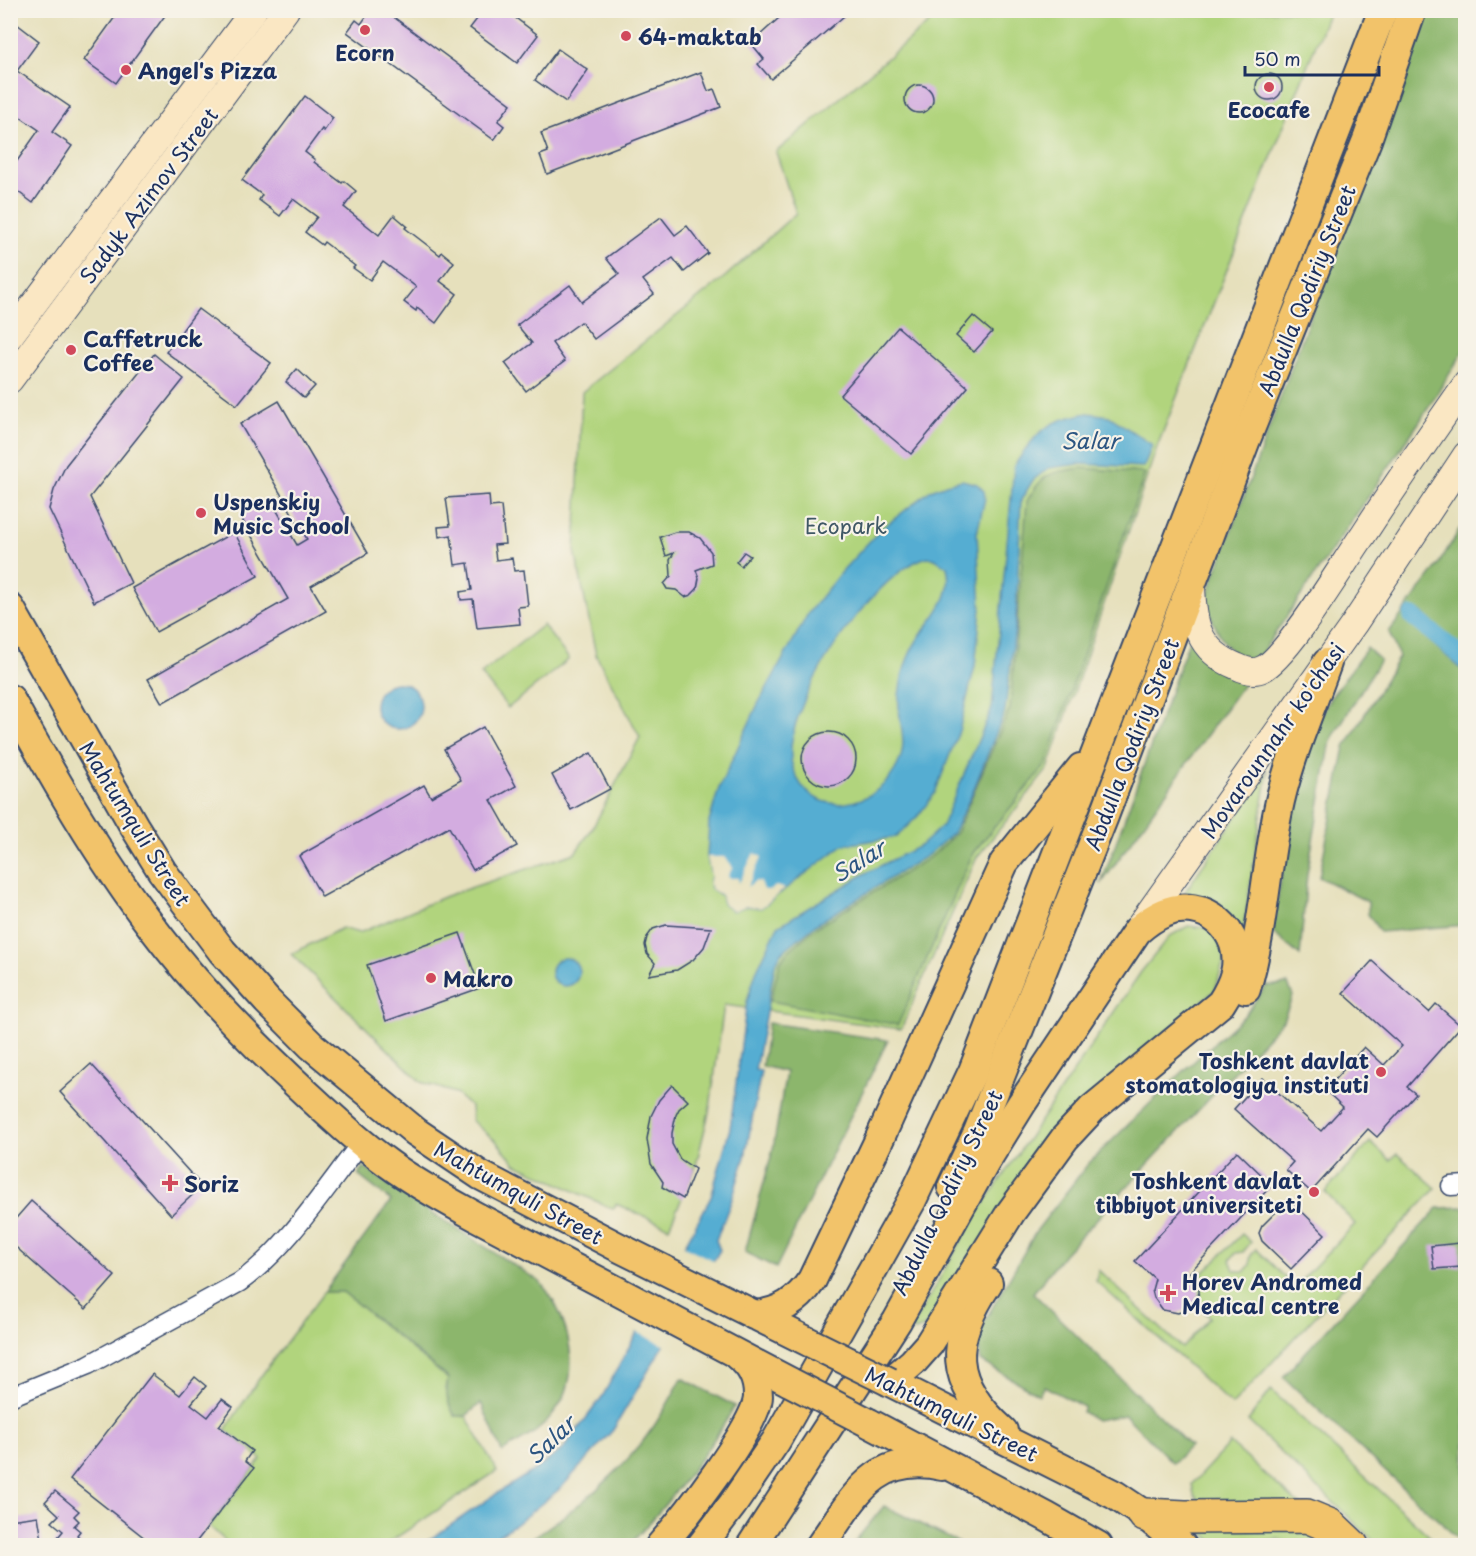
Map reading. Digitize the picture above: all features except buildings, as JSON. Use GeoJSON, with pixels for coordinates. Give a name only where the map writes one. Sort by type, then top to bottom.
{"type":"FeatureCollection","features":[{"type":"Feature","properties":{"kind":"highway"},"geometry":{"type":"LineString","coordinates":[[1145,1515],[1307,1516],[1332,1526],[1352,1545]]}},
{"type":"Feature","properties":{"kind":"main road","name":"Abdulla Qodiriy Street"},"geometry":{"type":"LineString","coordinates":[[701,1545],[733,1504],[776,1441],[912,1200],[954,1114],[973,1071],[1107,724],[1198,527],[1233,436],[1383,10]]}},
{"type":"Feature","properties":{"kind":"main road","name":"Abdulla Qodiriy Street"},"geometry":{"type":"LineString","coordinates":[[1233,436],[1367,140],[1412,10]]}},
{"type":"Feature","properties":{"kind":"main road","name":"Abdulla Qodiriy Street"},"geometry":{"type":"LineString","coordinates":[[809,1458],[939,1215],[978,1132],[1108,805],[1192,583],[1198,527]]}},
{"type":"Feature","properties":{"kind":"main road","name":"Mahtumquli Street"},"geometry":{"type":"LineString","coordinates":[[10,608],[148,849],[207,932],[267,1001],[312,1046],[384,1107],[433,1144],[480,1175],[616,1246],[1088,1481],[1145,1515],[1182,1545]]}},
{"type":"Feature","properties":{"kind":"main road"},"geometry":{"type":"LineString","coordinates":[[1020,1447],[994,1423],[976,1402],[965,1380],[958,1359],[963,1330],[983,1289],[1051,1186],[1080,1149],[1109,1120],[1215,1031],[1232,1013],[1245,991],[1254,959],[1280,802],[1288,772],[1327,663]]}},
{"type":"Feature","properties":{"kind":"main road","name":"Mahtumquli Street"},"geometry":{"type":"LineString","coordinates":[[10,699],[100,851],[158,935],[196,982],[254,1043],[362,1143],[432,1192],[1098,1545]]}},
{"type":"Feature","properties":{"kind":"main road"},"geometry":{"type":"LineString","coordinates":[[754,1315],[787,1306],[801,1295],[812,1280],[879,1140],[1004,863],[1076,776],[1107,724]]}},
{"type":"Feature","properties":{"kind":"main road"},"geometry":{"type":"LineString","coordinates":[[751,1545],[897,1321],[1004,1132],[1137,931],[1155,917],[1176,909],[1197,909],[1216,918],[1232,937],[1235,949],[1235,972],[1221,1003],[1092,1109],[1065,1138],[1011,1212],[929,1344],[890,1382]]}},
{"type":"Feature","properties":{"kind":"main road"},"geometry":{"type":"LineString","coordinates":[[660,1545],[710,1484],[755,1410],[758,1395],[755,1378],[745,1361],[737,1354]]}},
{"type":"Feature","properties":{"kind":"main road"},"geometry":{"type":"LineString","coordinates":[[820,1545],[869,1479],[886,1469],[920,1463],[957,1470]]}},
{"type":"Feature","properties":{"kind":"street","name":"Sadyk Azimov Street"},"geometry":{"type":"LineString","coordinates":[[10,336],[254,10]]}},
{"type":"Feature","properties":{"kind":"street","name":"Sadyk Azimov Street"},"geometry":{"type":"LineString","coordinates":[[10,380],[286,10]]}},
{"type":"Feature","properties":{"kind":"street","name":"Movarounnahr ko'chasi"},"geometry":{"type":"LineString","coordinates":[[1192,583],[1193,614],[1205,644],[1219,657],[1236,666],[1254,671],[1261,670],[1281,655],[1466,384]]}},
{"type":"Feature","properties":{"kind":"street","name":"Movarounnahr ko'chasi"},"geometry":{"type":"LineString","coordinates":[[1137,931],[1354,624],[1466,455]]}},
{"type":"Feature","properties":{"kind":"street"},"geometry":{"type":"LineString","coordinates":[[10,1397],[88,1365],[248,1276],[278,1248],[362,1143]]}},
{"type":"Feature","properties":{"kind":"green space","name":"Ecopark"},"geometry":{"type":"Polygon","coordinates":[[[943,11],[1329,11],[1157,447],[1048,769],[977,857],[901,1029],[724,1005],[710,1108],[695,1169],[669,1227],[616,1204],[613,1209],[516,1164],[497,1142],[472,1121],[471,1107],[455,1093],[421,1082],[291,954],[342,928],[359,933],[446,896],[575,853],[592,829],[640,737],[596,655],[575,551],[582,392],[726,276],[796,213],[776,152],[943,11]]]}},
{"type":"Feature","properties":{"kind":"green space"},"geometry":{"type":"Polygon","coordinates":[[[1423,11],[1465,11],[1465,349],[1420,421],[1257,660],[1247,660],[1229,649],[1222,640],[1206,599],[1423,11]]]}},
{"type":"Feature","properties":{"kind":"green space"},"geometry":{"type":"Polygon","coordinates":[[[1081,468],[1145,473],[1046,765],[973,853],[898,1025],[770,1001],[780,962],[785,954],[815,928],[932,856],[956,833],[1010,708],[1027,501],[1043,479],[1054,473],[1081,468]]]}},
{"type":"Feature","properties":{"kind":"green space"},"geometry":{"type":"Polygon","coordinates":[[[1465,521],[1465,925],[1380,932],[1368,914],[1368,902],[1319,877],[1345,747],[1399,657],[1389,632],[1436,568],[1465,521]]]}},
{"type":"Feature","properties":{"kind":"green space"},"geometry":{"type":"Polygon","coordinates":[[[543,625],[569,659],[508,708],[481,674],[543,625]]]}},
{"type":"Feature","properties":{"kind":"green space"},"geometry":{"type":"Polygon","coordinates":[[[1193,629],[1231,677],[1244,683],[1101,884],[1193,629]]]}},
{"type":"Feature","properties":{"kind":"green space"},"geometry":{"type":"Polygon","coordinates":[[[1367,648],[1380,660],[1331,740],[1307,874],[1300,956],[1272,932],[1298,775],[1312,733],[1329,700],[1367,648]]]}},
{"type":"Feature","properties":{"kind":"green space"},"geometry":{"type":"Polygon","coordinates":[[[1268,770],[1242,938],[1182,896],[1268,770]]]}},
{"type":"Feature","properties":{"kind":"green space"},"geometry":{"type":"Polygon","coordinates":[[[1188,926],[1208,928],[1222,943],[1224,960],[1215,990],[1103,1085],[924,1328],[915,1331],[911,1328],[975,1217],[1141,972],[1170,936],[1188,926]]]}},
{"type":"Feature","properties":{"kind":"green space"},"geometry":{"type":"Polygon","coordinates":[[[1288,984],[1293,996],[1283,1020],[1064,1254],[1033,1293],[1190,1446],[1173,1463],[1125,1415],[1096,1420],[1082,1412],[1084,1407],[1044,1386],[1039,1395],[981,1361],[976,1336],[1037,1230],[1088,1164],[1245,1015],[1266,986],[1288,984]]]}},
{"type":"Feature","properties":{"kind":"green space"},"geometry":{"type":"Polygon","coordinates":[[[768,1023],[888,1040],[776,1268],[745,1252],[773,1149],[786,1072],[762,1066],[768,1023]]]}},
{"type":"Feature","properties":{"kind":"green space"},"geometry":{"type":"Polygon","coordinates":[[[1370,1142],[1390,1160],[1397,1154],[1436,1188],[1232,1405],[1096,1281],[1098,1270],[1182,1348],[1210,1317],[1195,1303],[1194,1282],[1242,1234],[1251,1242],[1243,1252],[1236,1253],[1230,1260],[1234,1270],[1244,1272],[1250,1265],[1250,1257],[1256,1249],[1295,1287],[1355,1224],[1325,1192],[1370,1142]]]}},
{"type":"Feature","properties":{"kind":"green space"},"geometry":{"type":"Polygon","coordinates":[[[364,1167],[402,1194],[539,1281],[555,1304],[566,1331],[569,1346],[571,1361],[567,1389],[549,1419],[537,1431],[502,1452],[481,1403],[466,1416],[455,1416],[447,1398],[448,1378],[343,1292],[324,1292],[391,1201],[358,1175],[364,1167]]]}},
{"type":"Feature","properties":{"kind":"green space"},"geometry":{"type":"Polygon","coordinates":[[[1465,1207],[1465,1545],[1283,1377],[1438,1208],[1465,1207]]]}},
{"type":"Feature","properties":{"kind":"green space"},"geometry":{"type":"Polygon","coordinates":[[[324,1292],[343,1292],[448,1379],[446,1389],[455,1416],[466,1416],[497,1471],[385,1545],[230,1545],[209,1526],[261,1459],[225,1430],[261,1376],[324,1292]]]}},
{"type":"Feature","properties":{"kind":"green space"},"geometry":{"type":"Polygon","coordinates":[[[682,1378],[735,1406],[689,1475],[636,1538],[628,1545],[521,1545],[594,1493],[626,1461],[654,1426],[682,1378]]]}},
{"type":"Feature","properties":{"kind":"green space"},"geometry":{"type":"Polygon","coordinates":[[[1271,1390],[1439,1545],[1378,1545],[1248,1421],[1271,1390]]]}},
{"type":"Feature","properties":{"kind":"green space"},"geometry":{"type":"Polygon","coordinates":[[[1230,1443],[1302,1507],[1211,1514],[1194,1495],[1192,1484],[1230,1443]]]}},
{"type":"Feature","properties":{"kind":"green space"},"geometry":{"type":"Polygon","coordinates":[[[884,1506],[963,1545],[852,1545],[884,1506]]]}},
{"type":"Feature","properties":{"kind":"green space"},"geometry":{"type":"Polygon","coordinates":[[[1301,1524],[1337,1545],[1295,1545],[1278,1539],[1255,1545],[1216,1545],[1196,1525],[1301,1524]]]}},
{"type":"Feature","properties":{"kind":"water","name":"Salar"},"geometry":{"type":"Polygon","coordinates":[[[1088,413],[1109,416],[1152,445],[1144,467],[1079,464],[1049,468],[1033,480],[1021,500],[1016,620],[1005,711],[971,796],[953,833],[928,855],[815,925],[781,953],[775,965],[755,1070],[761,1071],[745,1157],[716,1240],[720,1250],[613,1430],[561,1488],[516,1524],[483,1545],[420,1546],[563,1449],[602,1397],[711,1197],[730,1128],[747,1001],[756,972],[778,926],[866,873],[920,846],[942,826],[992,708],[1014,466],[1044,429],[1073,416],[1088,413]]]}},
{"type":"Feature","properties":{"kind":"water"},"geometry":{"type":"Polygon","coordinates":[[[962,480],[977,484],[984,491],[985,498],[977,533],[981,609],[975,666],[959,731],[935,793],[918,816],[896,837],[843,845],[761,908],[746,906],[733,911],[723,903],[721,895],[711,889],[709,883],[711,876],[707,857],[709,822],[719,788],[758,704],[809,612],[841,572],[880,530],[931,490],[962,480]],[[928,557],[906,568],[882,588],[857,615],[834,647],[814,681],[799,714],[791,744],[793,768],[802,786],[814,797],[829,803],[846,803],[862,799],[877,790],[890,778],[899,762],[903,737],[899,695],[905,667],[917,641],[938,612],[949,580],[947,567],[928,557]]]}},
{"type":"Feature","properties":{"kind":"water"},"geometry":{"type":"Polygon","coordinates":[[[1421,612],[1465,651],[1465,672],[1414,627],[1421,612]]]}},
{"type":"Feature","properties":{"kind":"water"},"geometry":{"type":"Polygon","coordinates":[[[398,683],[414,690],[421,706],[414,722],[398,729],[382,722],[375,706],[382,690],[398,683]]]}},
{"type":"Feature","properties":{"kind":"water"},"geometry":{"type":"Polygon","coordinates":[[[565,958],[575,962],[579,972],[575,982],[565,986],[555,982],[551,972],[555,962],[565,958]]]}},
{"type":"Feature","properties":{"kind":"pier"},"geometry":{"type":"Polygon","coordinates":[[[754,853],[762,857],[747,887],[755,881],[761,882],[765,890],[776,886],[785,889],[761,908],[746,906],[733,911],[723,903],[721,895],[711,889],[707,857],[724,857],[731,864],[729,878],[738,878],[739,883],[754,853]]]}},
{"type":"Feature","properties":{"kind":"pier"},"geometry":{"type":"Polygon","coordinates":[[[682,1245],[716,1262],[667,1347],[635,1331],[682,1245]]]}},
{"type":"Feature","properties":{"kind":"waterway","name":"Salar"},"geometry":{"type":"LineString","coordinates":[[1412,616],[1466,660]]}},
{"type":"Feature","properties":{"kind":"place","name":"Ecorn"},"geometry":{"type":"Point","coordinates":[365,30]}},
{"type":"Feature","properties":{"kind":"place","name":"64-maktab"},"geometry":{"type":"Point","coordinates":[626,36]}},
{"type":"Feature","properties":{"kind":"place","name":"Angel's Pizza"},"geometry":{"type":"Point","coordinates":[126,70]}},
{"type":"Feature","properties":{"kind":"place","name":"Ecocafe"},"geometry":{"type":"Point","coordinates":[1269,87]}},
{"type":"Feature","properties":{"kind":"place","name":"Caffetruck Coffee"},"geometry":{"type":"Point","coordinates":[71,350]}},
{"type":"Feature","properties":{"kind":"place","name":"Uspenskiy Music School"},"geometry":{"type":"Point","coordinates":[201,513]}},
{"type":"Feature","properties":{"kind":"place","name":"Makro"},"geometry":{"type":"Point","coordinates":[431,978]}},
{"type":"Feature","properties":{"kind":"place","name":"Toshkent davlat stomatologiya instituti"},"geometry":{"type":"Point","coordinates":[1381,1072]}},
{"type":"Feature","properties":{"kind":"place","name":"Soriz"},"geometry":{"type":"Point","coordinates":[170,1183]}},
{"type":"Feature","properties":{"kind":"place","name":"Toshkent davlat tibbiyot universiteti"},"geometry":{"type":"Point","coordinates":[1314,1192]}},
{"type":"Feature","properties":{"kind":"place","name":"Horev Andromed Medical centre"},"geometry":{"type":"Point","coordinates":[1168,1293]}}]}
